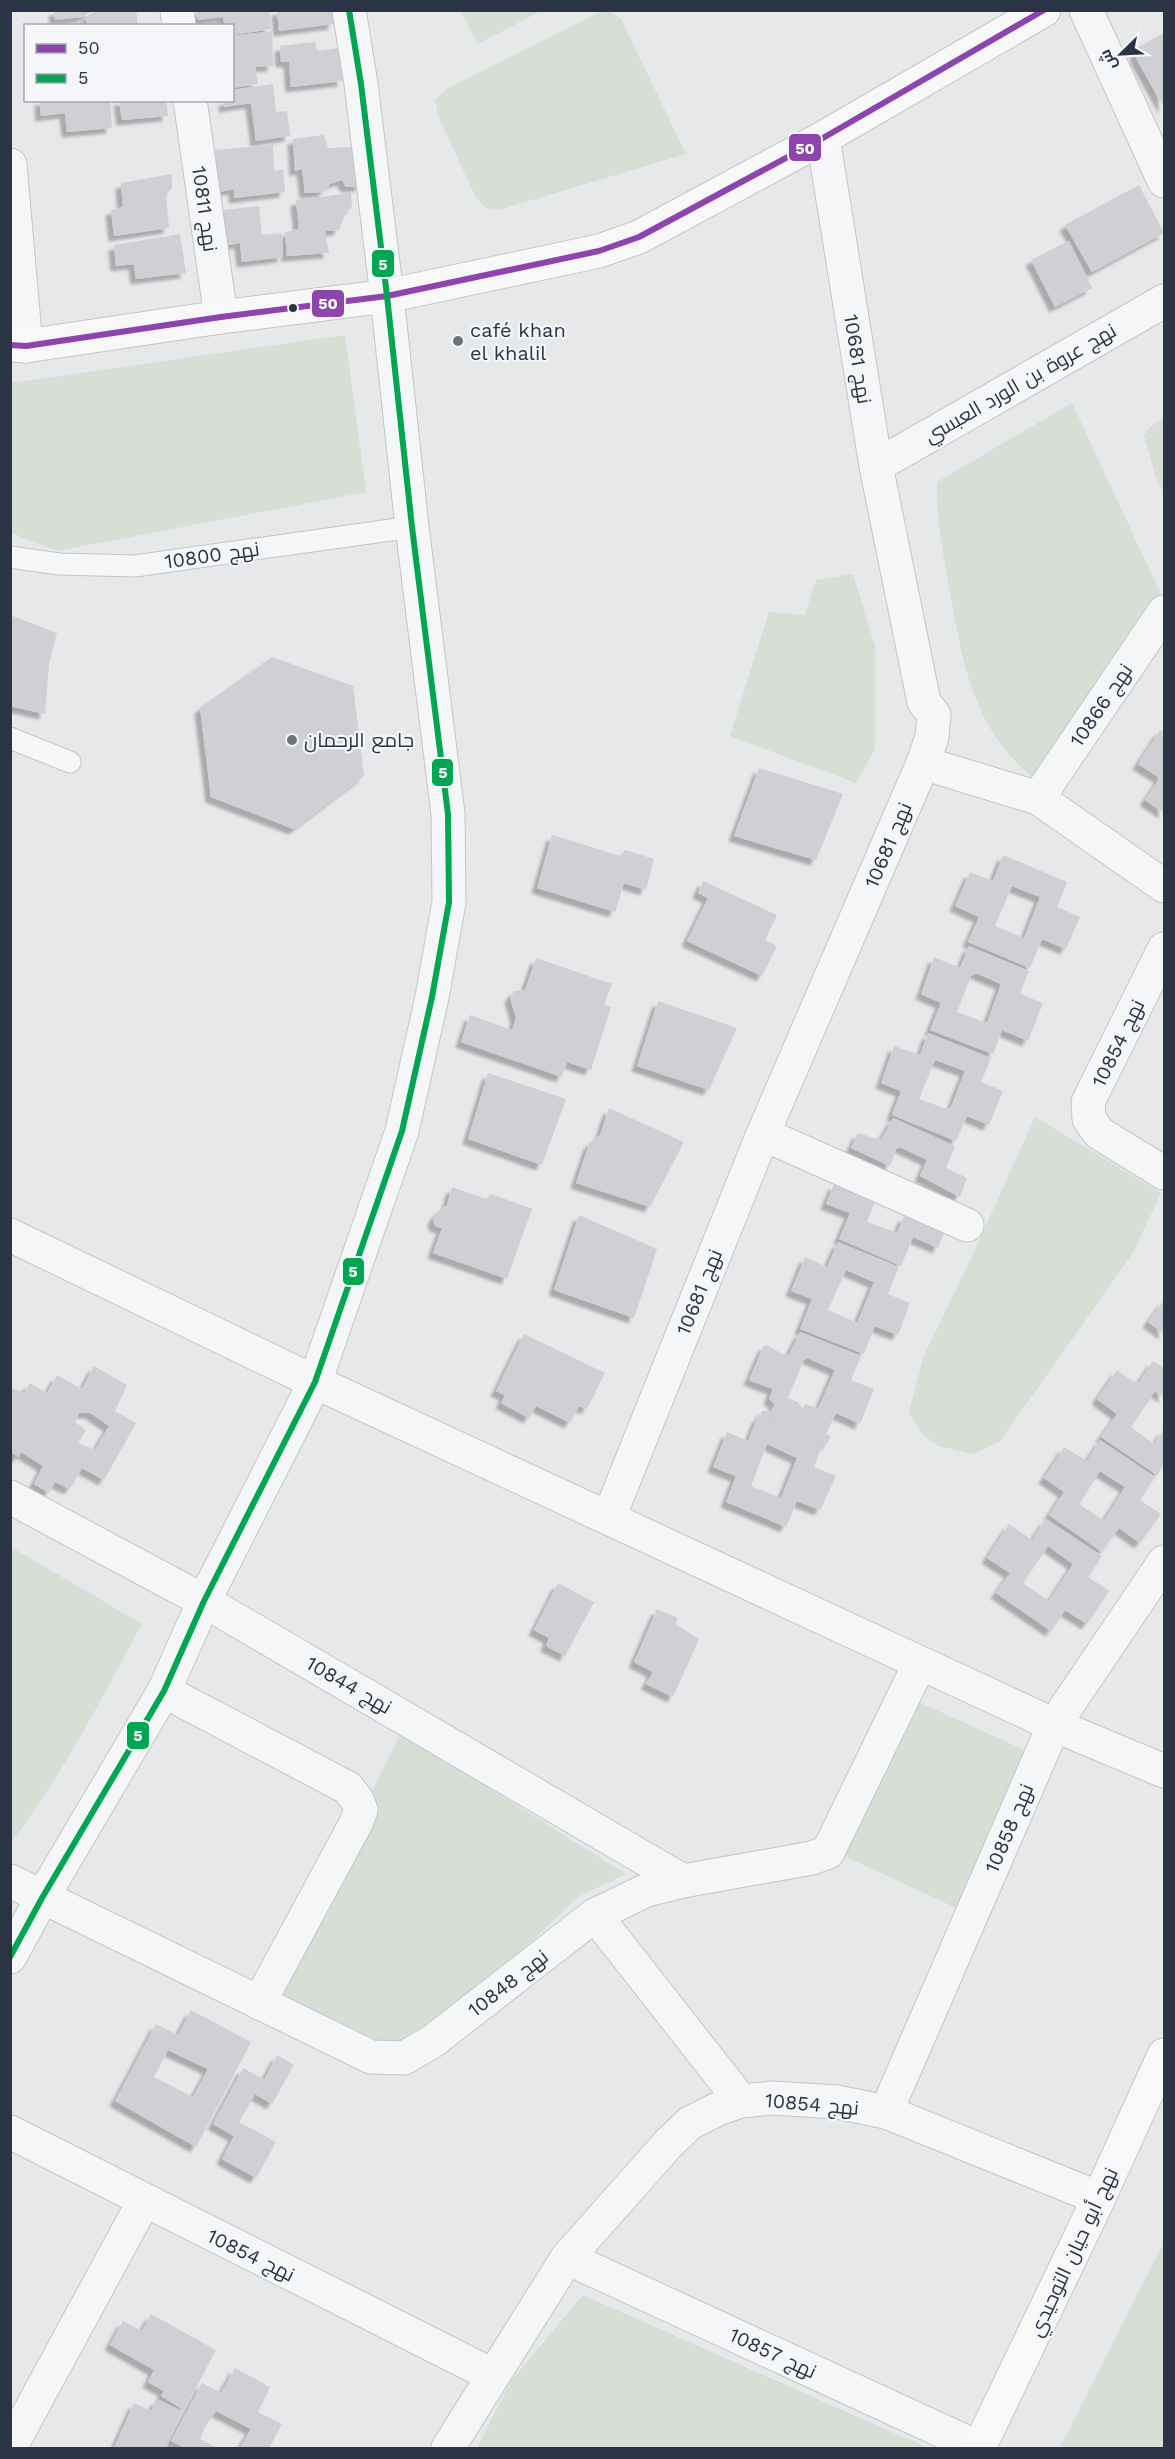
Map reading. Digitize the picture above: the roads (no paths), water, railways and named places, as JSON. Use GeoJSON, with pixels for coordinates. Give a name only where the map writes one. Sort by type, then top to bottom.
{"type":"FeatureCollection","features":[{"type":"Feature","properties":{"kind":"street"},"geometry":{"type":"LineString","coordinates":[[10,1957],[42,1898],[164,1691],[204,1601],[315,1383],[402,1131],[432,997],[449,902],[448,814],[361,84],[349,10]]}},
{"type":"Feature","properties":{"kind":"street"},"geometry":{"type":"LineString","coordinates":[[10,165],[18,345],[221,316],[387,296],[598,251],[639,237],[823,138],[1044,10]]}},
{"type":"Feature","properties":{"kind":"street"},"geometry":{"type":"LineString","coordinates":[[1086,10],[1164,181]]}},
{"type":"Feature","properties":{"kind":"street","name":"نهج 10811"},"geometry":{"type":"LineString","coordinates":[[190,102],[221,316]]}},
{"type":"Feature","properties":{"kind":"street","name":"نهج 10681"},"geometry":{"type":"LineString","coordinates":[[609,1517],[763,1134],[923,763],[932,737],[934,715],[924,702],[876,466],[823,138]]}},
{"type":"Feature","properties":{"kind":"street","name":"نهج عروة بن الورد العبسي"},"geometry":{"type":"LineString","coordinates":[[876,466],[1164,301]]}},
{"type":"Feature","properties":{"kind":"street","name":"نهج 10866"},"geometry":{"type":"LineString","coordinates":[[1038,798],[1164,612]]}},
{"type":"Feature","properties":{"kind":"street"},"geometry":{"type":"LineString","coordinates":[[923,763],[1038,798],[1164,886]]}},
{"type":"Feature","properties":{"kind":"street","name":"نهج 10854"},"geometry":{"type":"LineString","coordinates":[[1164,949],[1088,1102],[1089,1119],[1099,1133],[1164,1173]]}},
{"type":"Feature","properties":{"kind":"street"},"geometry":{"type":"LineString","coordinates":[[763,1134],[968,1226]]}},
{"type":"Feature","properties":{"kind":"street"},"geometry":{"type":"LineString","coordinates":[[10,1235],[315,1383],[609,1517],[1054,1725],[1164,1771]]}},
{"type":"Feature","properties":{"kind":"street","name":"نهج 10844"},"geometry":{"type":"LineString","coordinates":[[10,1497],[204,1601],[683,1881]]}},
{"type":"Feature","properties":{"kind":"street","name":"نهج 10858"},"geometry":{"type":"LineString","coordinates":[[886,2112],[1054,1725],[1164,1562]]}},
{"type":"Feature","properties":{"kind":"street","name":"نهج 10848"},"geometry":{"type":"LineString","coordinates":[[10,1881],[371,2057],[404,2058],[433,2042],[595,1915],[647,1890],[683,1881],[812,1858],[828,1852],[920,1663]]}},
{"type":"Feature","properties":{"kind":"street"},"geometry":{"type":"LineString","coordinates":[[164,1691],[348,1788],[361,1810],[259,2003]]}},
{"type":"Feature","properties":{"kind":"street"},"geometry":{"type":"LineString","coordinates":[[595,1915],[741,2101]]}},
{"type":"Feature","properties":{"kind":"street","name":"نهج أبو حيان التوحيدي"},"geometry":{"type":"LineString","coordinates":[[979,2448],[1100,2198],[1164,2055]]}},
{"type":"Feature","properties":{"kind":"street","name":"نهج 10854"},"geometry":{"type":"LineString","coordinates":[[448,2448],[567,2258],[668,2144],[690,2123],[718,2109],[741,2101],[772,2098],[837,2102],[886,2112],[1100,2198]]}},
{"type":"Feature","properties":{"kind":"street","name":"نهج 10854"},"geometry":{"type":"LineString","coordinates":[[10,2132],[492,2375]]}},
{"type":"Feature","properties":{"kind":"street"},"geometry":{"type":"LineString","coordinates":[[10,2448],[144,2201]]}},
{"type":"Feature","properties":{"kind":"street","name":"نهج 10857"},"geometry":{"type":"LineString","coordinates":[[567,2258],[979,2448]]}},
{"type":"Feature","properties":{"kind":"lane","name":"نهج 10800"},"geometry":{"type":"LineString","coordinates":[[10,557],[59,564],[135,566],[412,527]]}},
{"type":"Feature","properties":{"kind":"lane"},"geometry":{"type":"LineString","coordinates":[[10,738],[70,762]]}},
{"type":"Feature","properties":{"kind":"place","name":"café khan el khalil"},"geometry":{"type":"Point","coordinates":[458,341]}},
{"type":"Feature","properties":{"kind":"place","name":"جامع الرحمان"},"geometry":{"type":"Point","coordinates":[292,740]}}]}
